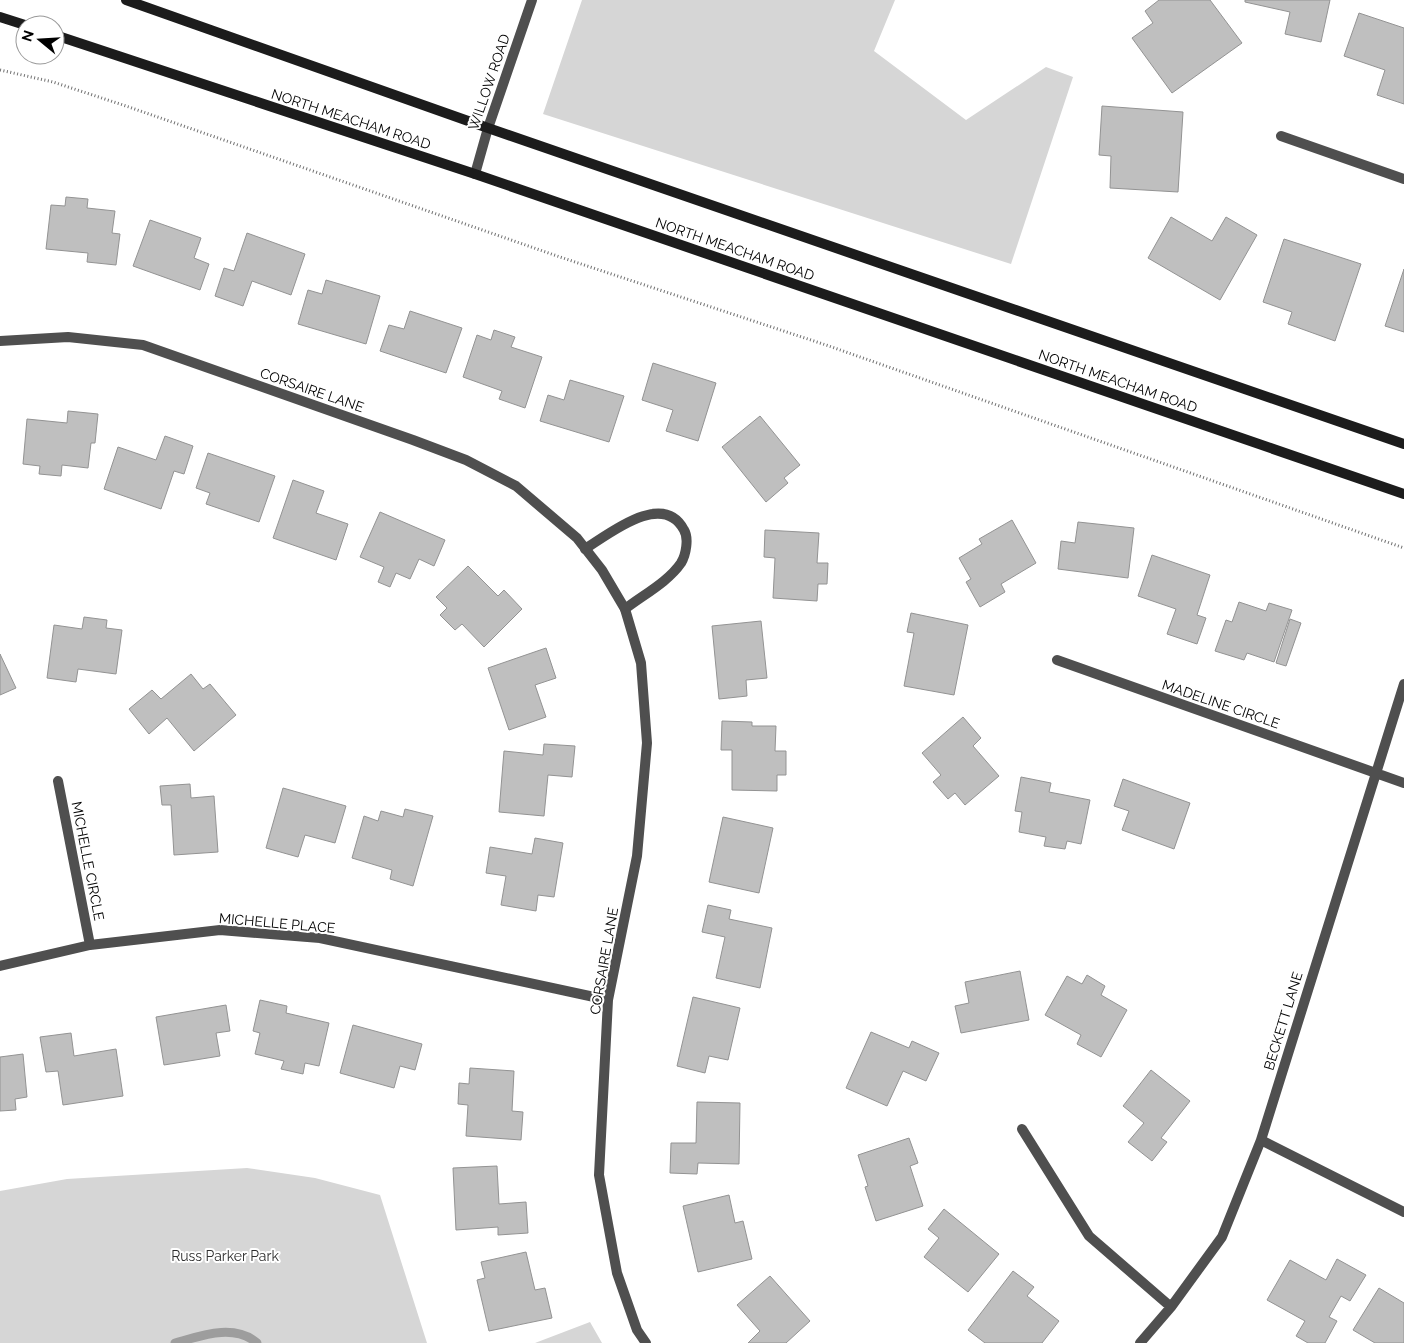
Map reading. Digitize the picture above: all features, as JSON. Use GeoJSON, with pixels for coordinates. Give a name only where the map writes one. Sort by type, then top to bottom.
{"type":"FeatureCollection","features":[{"type":"Feature","properties":{"kind":"main road"},"geometry":{"type":"LineString","coordinates":[[126,0],[488,128],[1404,444]]}},
{"type":"Feature","properties":{"kind":"main road"},"geometry":{"type":"LineString","coordinates":[[0,17],[15,22]]}},
{"type":"Feature","properties":{"kind":"main road","name":"NORTH MEACHAM ROAD"},"geometry":{"type":"LineString","coordinates":[[65,38],[475,174],[1404,494]]}},
{"type":"Feature","properties":{"kind":"street","name":"WILLOW ROAD"},"geometry":{"type":"LineString","coordinates":[[475,174],[488,128],[532,0]]}},
{"type":"Feature","properties":{"kind":"street"},"geometry":{"type":"LineString","coordinates":[[1281,136],[1404,179]]}},
{"type":"Feature","properties":{"kind":"street","name":"CORSAIRE LANE"},"geometry":{"type":"LineString","coordinates":[[0,341],[68,337],[143,346],[466,460],[516,486],[576,538],[602,570],[624,609],[641,663],[647,743],[637,856],[608,1000],[599,1175],[617,1273],[637,1330],[646,1343]]}},
{"type":"Feature","properties":{"kind":"street"},"geometry":{"type":"LineString","coordinates":[[585,549],[633,519],[648,514],[659,513],[670,517],[686,532],[686,550],[682,561],[673,572],[624,609]]}},
{"type":"Feature","properties":{"kind":"street","name":"MADELINE CIRCLE"},"geometry":{"type":"LineString","coordinates":[[1058,660],[1404,783]]}},
{"type":"Feature","properties":{"kind":"street","name":"BECKETT LANE"},"geometry":{"type":"LineString","coordinates":[[1140,1343],[1171,1307],[1222,1237],[1261,1140],[1404,684]]}},
{"type":"Feature","properties":{"kind":"street","name":"MICHELLE CIRCLE"},"geometry":{"type":"LineString","coordinates":[[58,781],[90,945]]}},
{"type":"Feature","properties":{"kind":"street","name":"MICHELLE PLACE"},"geometry":{"type":"LineString","coordinates":[[0,966],[90,945],[220,930],[320,938],[608,1000]]}},
{"type":"Feature","properties":{"kind":"street"},"geometry":{"type":"LineString","coordinates":[[1022,1128],[1089,1236],[1171,1307]]}},
{"type":"Feature","properties":{"kind":"street"},"geometry":{"type":"LineString","coordinates":[[1261,1140],[1404,1212]]}},
{"type":"Feature","properties":{"kind":"path"},"geometry":{"type":"LineString","coordinates":[[0,70],[53,82],[126,106],[551,254],[882,364],[1404,548]]}},
{"type":"Feature","properties":{"kind":"green space"},"geometry":{"type":"Polygon","coordinates":[[[582,0],[895,0],[874,51],[966,120],[1046,67],[1073,77],[1011,264],[543,114],[582,0]]]}},
{"type":"Feature","properties":{"kind":"green space","name":"Russ Parker Park"},"geometry":{"type":"Polygon","coordinates":[[[247,1168],[315,1178],[380,1195],[427,1343],[0,1343],[0,1191],[67,1179],[247,1168]]]}},
{"type":"Feature","properties":{"kind":"green space"},"geometry":{"type":"Polygon","coordinates":[[[590,1322],[602,1343],[535,1343],[590,1322]]]}},
{"type":"Feature","properties":{"kind":"building"},"geometry":{"type":"Polygon","coordinates":[[[1159,0],[1210,0],[1242,43],[1172,93],[1132,38],[1153,23],[1145,11],[1159,0]]]}},
{"type":"Feature","properties":{"kind":"building"},"geometry":{"type":"Polygon","coordinates":[[[1245,0],[1330,0],[1321,42],[1285,34],[1290,12],[1245,2],[1245,0]]]}},
{"type":"Feature","properties":{"kind":"building"},"geometry":{"type":"Polygon","coordinates":[[[1359,13],[1404,28],[1404,104],[1377,95],[1385,70],[1344,56],[1359,13]]]}},
{"type":"Feature","properties":{"kind":"building"},"geometry":{"type":"Polygon","coordinates":[[[1102,106],[1183,112],[1178,192],[1110,188],[1111,156],[1099,155],[1102,106]]]}},
{"type":"Feature","properties":{"kind":"building"},"geometry":{"type":"Polygon","coordinates":[[[66,197],[88,199],[87,208],[115,211],[112,233],[120,234],[116,265],[87,262],[88,253],[46,249],[51,205],[65,206],[66,197]]]}},
{"type":"Feature","properties":{"kind":"building"},"geometry":{"type":"Polygon","coordinates":[[[1171,217],[1212,241],[1226,217],[1257,235],[1220,300],[1148,258],[1171,217]]]}},
{"type":"Feature","properties":{"kind":"building"},"geometry":{"type":"Polygon","coordinates":[[[150,220],[201,238],[194,258],[209,264],[200,290],[133,266],[150,220]]]}},
{"type":"Feature","properties":{"kind":"building"},"geometry":{"type":"Polygon","coordinates":[[[247,233],[305,254],[291,295],[252,281],[243,306],[215,296],[224,268],[234,271],[247,233]]]}},
{"type":"Feature","properties":{"kind":"building"},"geometry":{"type":"Polygon","coordinates":[[[1284,239],[1361,264],[1335,341],[1288,324],[1292,312],[1263,302],[1284,239]]]}},
{"type":"Feature","properties":{"kind":"building"},"geometry":{"type":"Polygon","coordinates":[[[1404,269],[1404,332],[1385,326],[1404,269]]]}},
{"type":"Feature","properties":{"kind":"building"},"geometry":{"type":"Polygon","coordinates":[[[326,280],[380,296],[366,344],[298,324],[308,290],[322,294],[326,280]]]}},
{"type":"Feature","properties":{"kind":"building"},"geometry":{"type":"Polygon","coordinates":[[[410,311],[462,328],[446,373],[380,351],[389,325],[404,329],[410,311]]]}},
{"type":"Feature","properties":{"kind":"building"},"geometry":{"type":"Polygon","coordinates":[[[494,330],[515,337],[511,347],[542,357],[525,408],[499,399],[502,391],[463,377],[477,335],[491,340],[494,330]]]}},
{"type":"Feature","properties":{"kind":"building"},"geometry":{"type":"Polygon","coordinates":[[[653,363],[716,383],[698,441],[666,431],[673,410],[642,400],[653,363]]]}},
{"type":"Feature","properties":{"kind":"building"},"geometry":{"type":"Polygon","coordinates":[[[570,380],[624,396],[609,442],[540,421],[548,395],[564,400],[570,380]]]}},
{"type":"Feature","properties":{"kind":"building"},"geometry":{"type":"Polygon","coordinates":[[[68,411],[98,414],[95,443],[91,443],[88,468],[62,465],[61,476],[39,474],[40,466],[23,464],[27,419],[67,423],[68,411]]]}},
{"type":"Feature","properties":{"kind":"building"},"geometry":{"type":"Polygon","coordinates":[[[760,416],[800,465],[784,478],[788,483],[766,502],[722,447],[760,416]]]}},
{"type":"Feature","properties":{"kind":"building"},"geometry":{"type":"Polygon","coordinates":[[[165,436],[193,446],[184,474],[174,471],[161,509],[104,489],[118,447],[156,460],[165,436]]]}},
{"type":"Feature","properties":{"kind":"building"},"geometry":{"type":"Polygon","coordinates":[[[208,453],[275,476],[259,522],[206,504],[210,493],[196,488],[208,453]]]}},
{"type":"Feature","properties":{"kind":"building"},"geometry":{"type":"Polygon","coordinates":[[[293,480],[324,491],[316,513],[348,524],[336,560],[273,538],[293,480]]]}},
{"type":"Feature","properties":{"kind":"building"},"geometry":{"type":"Polygon","coordinates":[[[380,512],[445,540],[434,566],[419,559],[410,579],[396,573],[390,587],[378,582],[384,567],[360,557],[380,512]]]}},
{"type":"Feature","properties":{"kind":"building"},"geometry":{"type":"Polygon","coordinates":[[[1012,520],[1036,563],[1001,584],[1005,592],[980,607],[966,582],[971,579],[959,558],[982,544],[979,539],[1012,520]]]}},
{"type":"Feature","properties":{"kind":"building"},"geometry":{"type":"Polygon","coordinates":[[[1078,522],[1134,528],[1128,578],[1058,569],[1061,541],[1075,543],[1078,522]]]}},
{"type":"Feature","properties":{"kind":"building"},"geometry":{"type":"Polygon","coordinates":[[[765,530],[819,533],[817,563],[828,563],[827,584],[818,584],[817,601],[773,598],[775,558],[764,557],[765,530]]]}},
{"type":"Feature","properties":{"kind":"building"},"geometry":{"type":"Polygon","coordinates":[[[1152,555],[1210,575],[1197,615],[1206,618],[1197,644],[1167,634],[1176,609],[1138,596],[1152,555]]]}},
{"type":"Feature","properties":{"kind":"building"},"geometry":{"type":"Polygon","coordinates":[[[468,566],[498,596],[504,590],[522,609],[484,647],[462,624],[455,630],[440,615],[447,608],[436,597],[468,566]]]}},
{"type":"Feature","properties":{"kind":"building"},"geometry":{"type":"Polygon","coordinates":[[[1239,602],[1266,611],[1269,603],[1292,610],[1274,662],[1247,653],[1244,660],[1215,651],[1226,620],[1232,622],[1239,602]]]}},
{"type":"Feature","properties":{"kind":"building"},"geometry":{"type":"Polygon","coordinates":[[[911,613],[968,625],[954,695],[904,686],[914,633],[907,632],[911,613]]]}},
{"type":"Feature","properties":{"kind":"building"},"geometry":{"type":"Polygon","coordinates":[[[84,617],[107,620],[106,628],[122,630],[116,674],[78,669],[76,682],[47,678],[54,625],[82,629],[84,617]]]}},
{"type":"Feature","properties":{"kind":"building"},"geometry":{"type":"Polygon","coordinates":[[[1290,619],[1301,623],[1286,666],[1276,663],[1290,619]]]}},
{"type":"Feature","properties":{"kind":"building"},"geometry":{"type":"Polygon","coordinates":[[[761,621],[767,678],[746,680],[747,696],[719,699],[712,626],[761,621]]]}},
{"type":"Feature","properties":{"kind":"building"},"geometry":{"type":"Polygon","coordinates":[[[546,648],[556,678],[535,685],[546,717],[509,730],[488,668],[546,648]]]}},
{"type":"Feature","properties":{"kind":"building"},"geometry":{"type":"Polygon","coordinates":[[[0,654],[16,688],[0,695],[0,654]]]}},
{"type":"Feature","properties":{"kind":"building"},"geometry":{"type":"Polygon","coordinates":[[[191,674],[203,689],[210,684],[236,715],[194,751],[167,718],[149,734],[129,709],[152,690],[161,699],[191,674]]]}},
{"type":"Feature","properties":{"kind":"building"},"geometry":{"type":"Polygon","coordinates":[[[963,717],[981,738],[973,746],[999,776],[965,805],[955,793],[948,799],[933,782],[941,775],[922,753],[963,717]]]}},
{"type":"Feature","properties":{"kind":"building"},"geometry":{"type":"Polygon","coordinates":[[[722,721],[752,722],[752,726],[776,726],[775,751],[786,751],[786,775],[777,775],[777,791],[732,790],[732,750],[721,750],[722,721]]]}},
{"type":"Feature","properties":{"kind":"building"},"geometry":{"type":"Polygon","coordinates":[[[544,744],[575,746],[572,777],[548,775],[544,816],[499,812],[504,751],[543,755],[544,744]]]}},
{"type":"Feature","properties":{"kind":"building"},"geometry":{"type":"Polygon","coordinates":[[[1021,777],[1051,783],[1049,792],[1090,800],[1081,844],[1067,841],[1065,849],[1044,846],[1046,837],[1019,832],[1022,812],[1015,811],[1021,777]]]}},
{"type":"Feature","properties":{"kind":"building"},"geometry":{"type":"Polygon","coordinates":[[[1123,779],[1190,803],[1174,849],[1122,830],[1129,811],[1114,806],[1123,779]]]}},
{"type":"Feature","properties":{"kind":"building"},"geometry":{"type":"Polygon","coordinates":[[[190,784],[191,798],[214,796],[218,852],[174,855],[171,805],[162,805],[160,786],[190,784]]]}},
{"type":"Feature","properties":{"kind":"building"},"geometry":{"type":"Polygon","coordinates":[[[283,788],[346,806],[335,843],[305,835],[298,857],[266,848],[283,788]]]}},
{"type":"Feature","properties":{"kind":"building"},"geometry":{"type":"Polygon","coordinates":[[[405,809],[433,816],[413,886],[390,879],[392,870],[352,858],[364,816],[378,821],[381,811],[403,817],[405,809]]]}},
{"type":"Feature","properties":{"kind":"building"},"geometry":{"type":"Polygon","coordinates":[[[723,817],[773,828],[759,893],[709,882],[723,817]]]}},
{"type":"Feature","properties":{"kind":"building"},"geometry":{"type":"Polygon","coordinates":[[[535,838],[563,843],[554,897],[538,895],[536,911],[501,905],[506,876],[486,873],[490,847],[532,854],[535,838]]]}},
{"type":"Feature","properties":{"kind":"building"},"geometry":{"type":"Polygon","coordinates":[[[708,905],[731,910],[729,919],[772,928],[760,988],[716,978],[725,937],[702,932],[708,905]]]}},
{"type":"Feature","properties":{"kind":"building"},"geometry":{"type":"Polygon","coordinates":[[[1020,971],[1029,1020],[961,1033],[955,1006],[969,1003],[965,982],[1020,971]]]}},
{"type":"Feature","properties":{"kind":"building"},"geometry":{"type":"Polygon","coordinates":[[[1087,975],[1105,986],[1101,995],[1127,1010],[1101,1057],[1077,1044],[1081,1035],[1045,1015],[1067,976],[1082,984],[1087,975]]]}},
{"type":"Feature","properties":{"kind":"building"},"geometry":{"type":"Polygon","coordinates":[[[693,997],[740,1008],[728,1060],[709,1056],[705,1073],[677,1066],[693,997]]]}},
{"type":"Feature","properties":{"kind":"building"},"geometry":{"type":"Polygon","coordinates":[[[260,1000],[287,1006],[286,1013],[329,1023],[319,1066],[305,1063],[303,1074],[281,1069],[284,1061],[255,1054],[260,1033],[253,1031],[260,1000]]]}},
{"type":"Feature","properties":{"kind":"building"},"geometry":{"type":"Polygon","coordinates":[[[226,1005],[230,1031],[216,1033],[220,1056],[164,1065],[156,1017],[226,1005]]]}},
{"type":"Feature","properties":{"kind":"building"},"geometry":{"type":"Polygon","coordinates":[[[353,1025],[422,1044],[415,1070],[400,1066],[394,1088],[340,1073],[353,1025]]]}},
{"type":"Feature","properties":{"kind":"building"},"geometry":{"type":"Polygon","coordinates":[[[871,1032],[909,1048],[912,1041],[939,1053],[926,1081],[903,1071],[887,1106],[846,1088],[871,1032]]]}},
{"type":"Feature","properties":{"kind":"building"},"geometry":{"type":"Polygon","coordinates":[[[71,1033],[74,1056],[116,1049],[123,1096],[63,1105],[58,1071],[46,1072],[40,1037],[71,1033]]]}},
{"type":"Feature","properties":{"kind":"building"},"geometry":{"type":"Polygon","coordinates":[[[23,1054],[27,1097],[15,1099],[16,1110],[0,1111],[0,1057],[23,1054]]]}},
{"type":"Feature","properties":{"kind":"building"},"geometry":{"type":"Polygon","coordinates":[[[470,1068],[514,1071],[512,1111],[523,1112],[521,1140],[466,1136],[468,1105],[458,1104],[459,1083],[469,1084],[470,1068]]]}},
{"type":"Feature","properties":{"kind":"building"},"geometry":{"type":"Polygon","coordinates":[[[1151,1070],[1190,1101],[1161,1138],[1167,1142],[1152,1161],[1128,1142],[1144,1123],[1123,1106],[1151,1070]]]}},
{"type":"Feature","properties":{"kind":"building"},"geometry":{"type":"Polygon","coordinates":[[[697,1102],[740,1103],[739,1164],[698,1163],[697,1174],[670,1173],[671,1143],[696,1143],[697,1102]]]}},
{"type":"Feature","properties":{"kind":"building"},"geometry":{"type":"Polygon","coordinates":[[[909,1138],[918,1163],[910,1166],[923,1206],[876,1221],[865,1187],[868,1186],[858,1155],[909,1138]]]}},
{"type":"Feature","properties":{"kind":"building"},"geometry":{"type":"Polygon","coordinates":[[[497,1166],[499,1204],[526,1202],[528,1233],[498,1235],[498,1227],[456,1230],[453,1168],[497,1166]]]}},
{"type":"Feature","properties":{"kind":"building"},"geometry":{"type":"Polygon","coordinates":[[[729,1195],[735,1223],[743,1221],[752,1259],[698,1272],[683,1206],[729,1195]]]}},
{"type":"Feature","properties":{"kind":"building"},"geometry":{"type":"Polygon","coordinates":[[[944,1209],[999,1254],[968,1292],[924,1257],[939,1238],[928,1229],[944,1209]]]}},
{"type":"Feature","properties":{"kind":"building"},"geometry":{"type":"Polygon","coordinates":[[[526,1252],[535,1290],[545,1288],[552,1318],[489,1331],[477,1280],[485,1278],[481,1262],[526,1252]]]}},
{"type":"Feature","properties":{"kind":"building"},"geometry":{"type":"Polygon","coordinates":[[[1337,1259],[1366,1275],[1350,1301],[1341,1296],[1329,1317],[1337,1321],[1325,1343],[1308,1343],[1296,1336],[1305,1321],[1267,1300],[1290,1260],[1326,1280],[1337,1259]]]}},
{"type":"Feature","properties":{"kind":"building"},"geometry":{"type":"Polygon","coordinates":[[[1013,1271],[1034,1287],[1027,1296],[1059,1321],[1042,1343],[985,1343],[968,1330],[1013,1271]]]}},
{"type":"Feature","properties":{"kind":"building"},"geometry":{"type":"Polygon","coordinates":[[[770,1276],[810,1321],[786,1343],[748,1343],[760,1331],[737,1305],[770,1276]]]}},
{"type":"Feature","properties":{"kind":"building"},"geometry":{"type":"Polygon","coordinates":[[[1379,1288],[1404,1303],[1404,1343],[1375,1343],[1353,1330],[1379,1288]]]}},
{"type":"Feature","properties":{"kind":"waterway"},"geometry":{"type":"LineString","coordinates":[[175,1343],[206,1335],[228,1332],[248,1337],[257,1343]]}}]}
